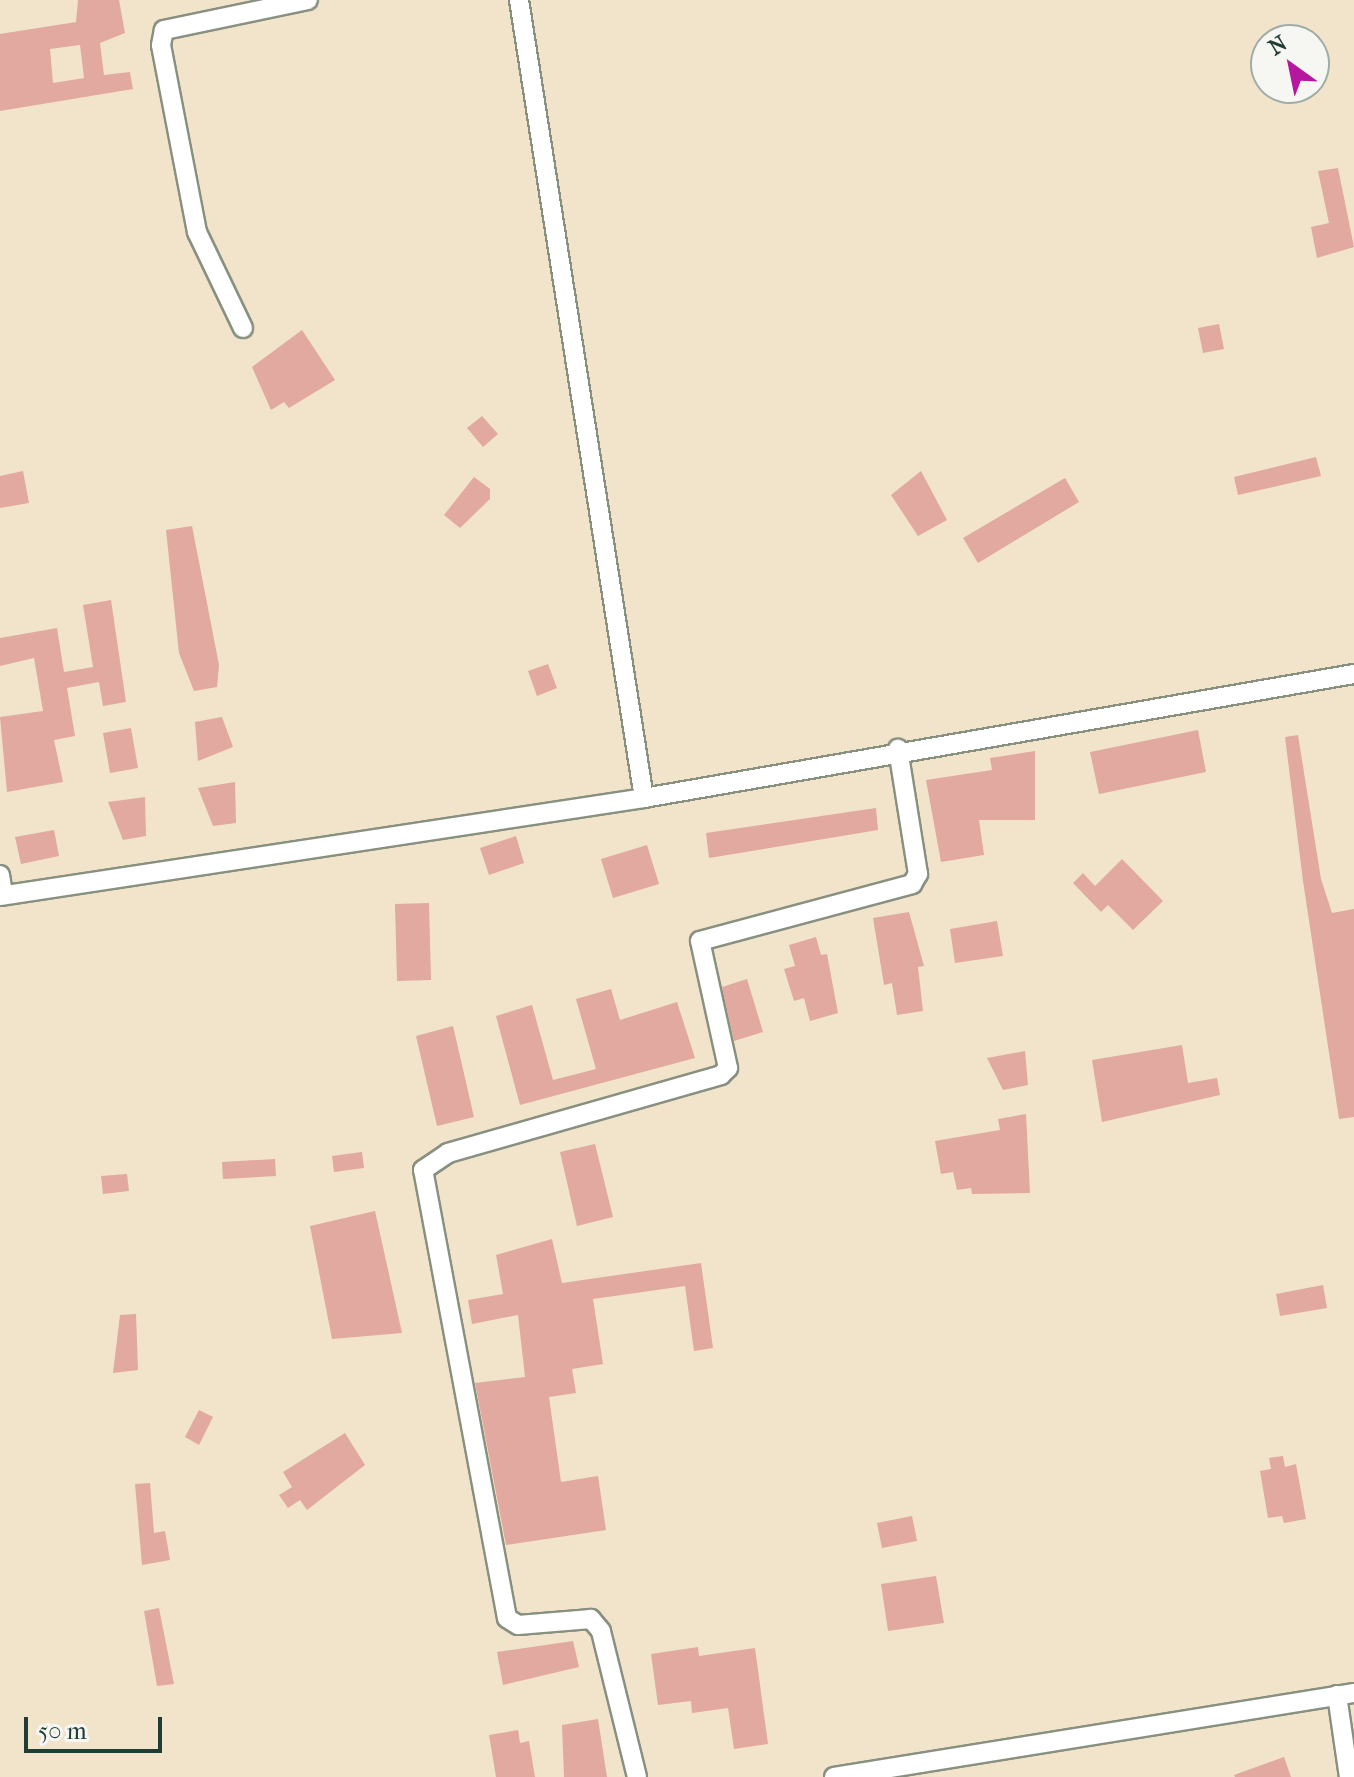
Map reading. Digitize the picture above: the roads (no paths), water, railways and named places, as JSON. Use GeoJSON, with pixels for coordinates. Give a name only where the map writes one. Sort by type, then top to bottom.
{"type":"FeatureCollection","features":[{"type":"Feature","properties":{"kind":"street"},"geometry":{"type":"LineString","coordinates":[[243,328],[197,232],[161,45],[164,30],[308,0]]}},
{"type":"Feature","properties":{"kind":"street"},"geometry":{"type":"LineString","coordinates":[[519,0],[644,798]]}},
{"type":"Feature","properties":{"kind":"street"},"geometry":{"type":"LineString","coordinates":[[0,875],[2,896],[644,798],[898,749],[1354,674]]}},
{"type":"Feature","properties":{"kind":"street"},"geometry":{"type":"LineString","coordinates":[[637,1777],[601,1631],[591,1619],[518,1625],[507,1618],[423,1170],[448,1153],[721,1075],[728,1068],[700,941],[912,884],[918,874],[898,749]]}},
{"type":"Feature","properties":{"kind":"street"},"geometry":{"type":"LineString","coordinates":[[834,1777],[1346,1694],[1349,1777]]}}]}
